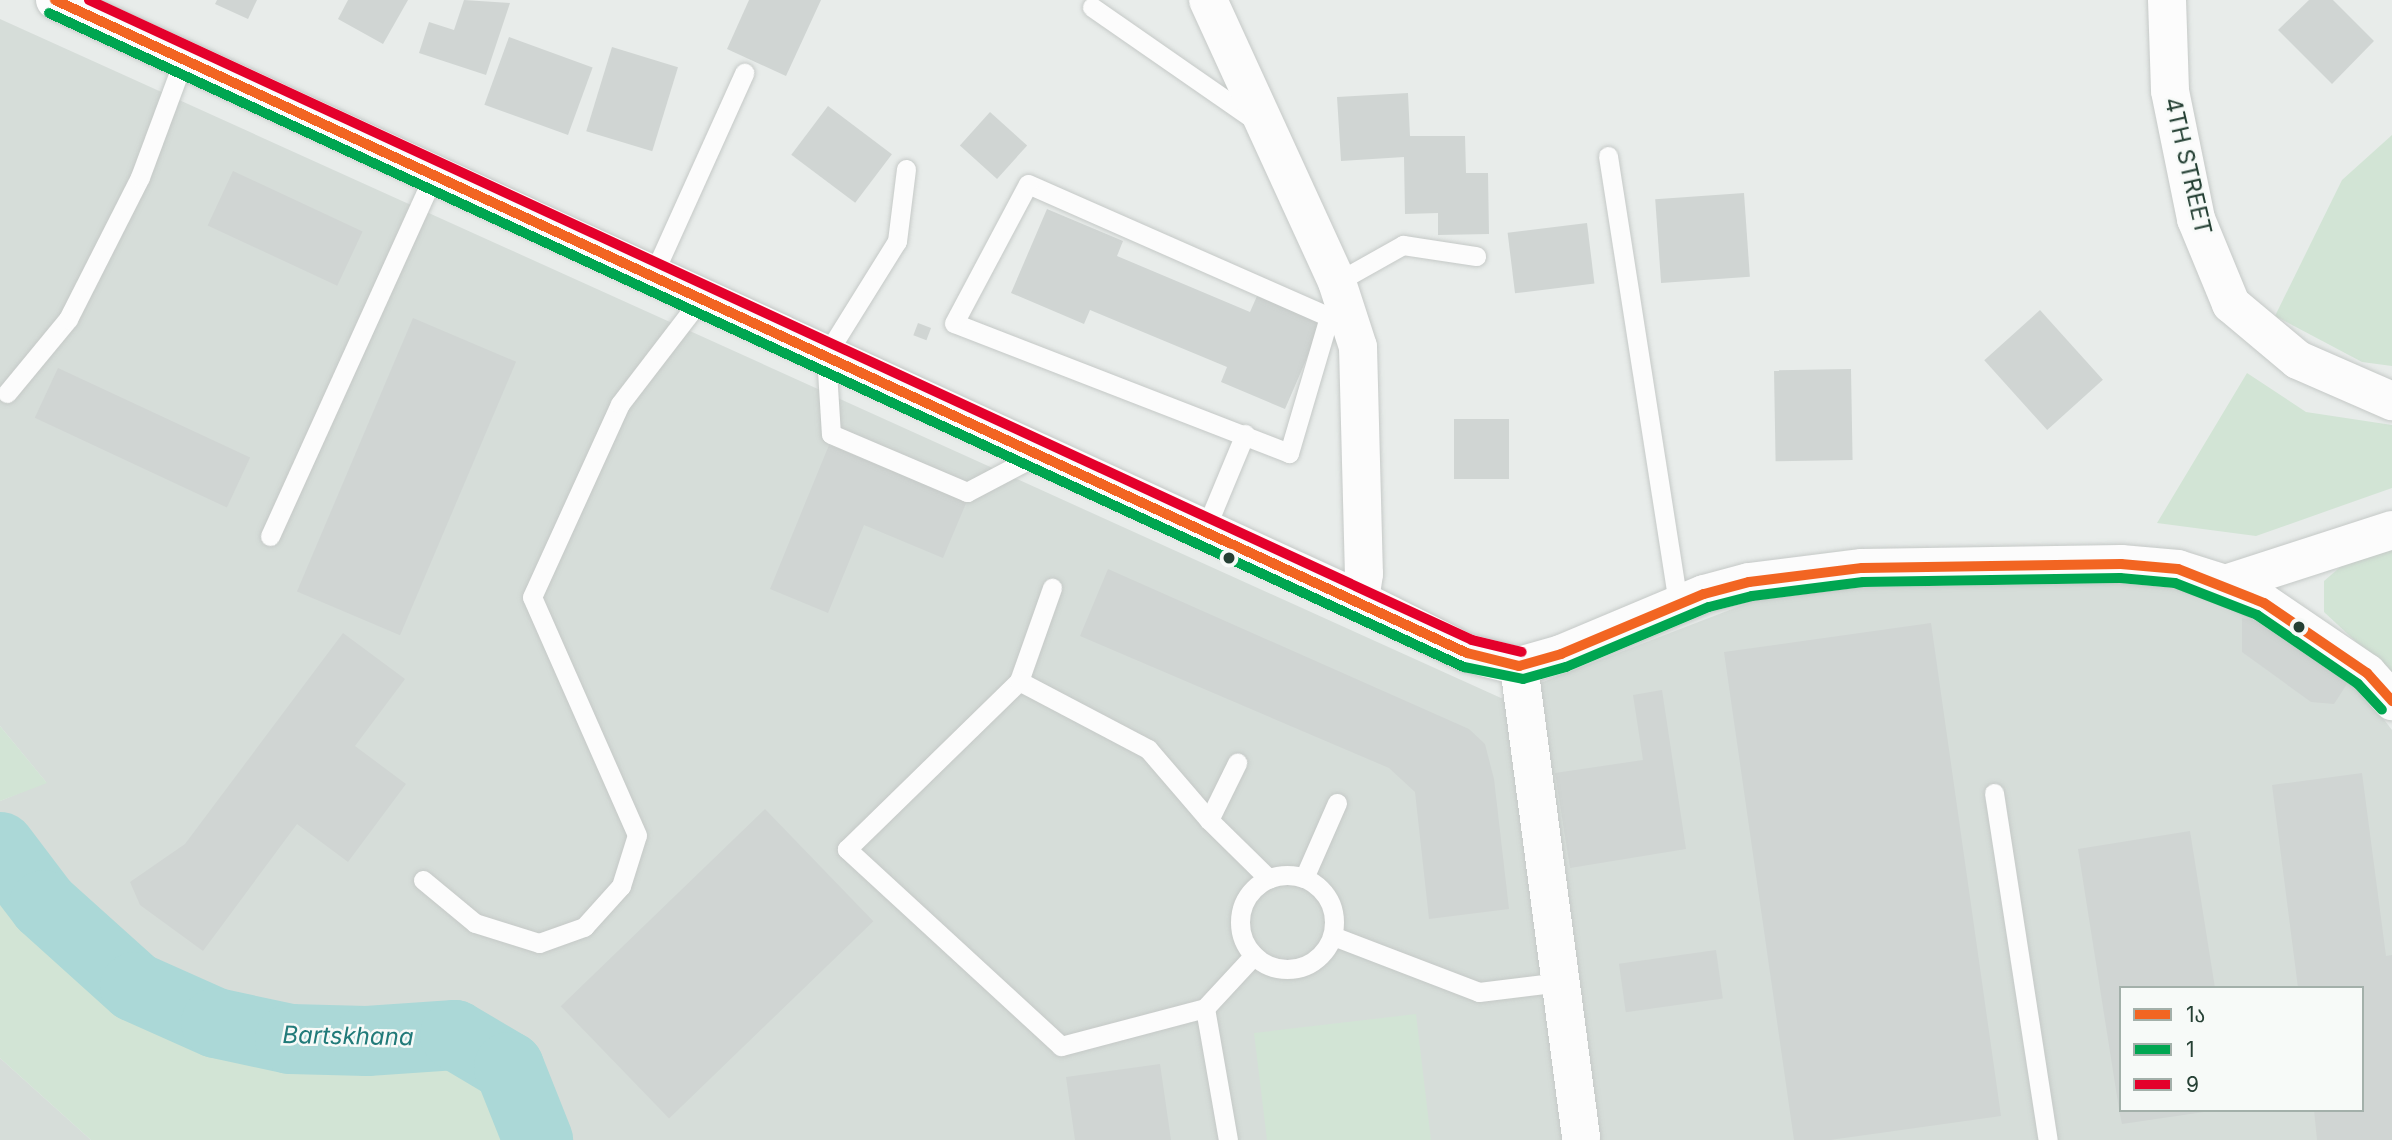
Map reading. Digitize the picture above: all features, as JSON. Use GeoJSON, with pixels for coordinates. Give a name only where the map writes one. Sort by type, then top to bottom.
{"type":"FeatureCollection","features":[{"type":"Feature","properties":{"kind":"street"},"geometry":{"type":"LineString","coordinates":[[55,0],[1360,600],[1467,653],[1519,666],[1561,654],[1678,604],[1749,582],[1862,568],[2121,564],[2178,569],[2225,584],[2264,603],[2367,673],[2392,701]]}},
{"type":"Feature","properties":{"kind":"street"},"geometry":{"type":"LineString","coordinates":[[1208,0],[1337,282],[1359,347],[1364,574],[1360,600]]}},
{"type":"Feature","properties":{"kind":"street","name":"4TH STREET"},"geometry":{"type":"LineString","coordinates":[[2168,0],[2170,91],[2196,219],[2231,304],[2298,360],[2392,401]]}},
{"type":"Feature","properties":{"kind":"street"},"geometry":{"type":"LineString","coordinates":[[2225,584],[2392,530]]}},
{"type":"Feature","properties":{"kind":"street"},"geometry":{"type":"LineString","coordinates":[[1519,666],[1581,1140]]}},
{"type":"Feature","properties":{"kind":"lane"},"geometry":{"type":"LineString","coordinates":[[1092,7],[1268,130]]}},
{"type":"Feature","properties":{"kind":"lane"},"geometry":{"type":"LineString","coordinates":[[7,393],[68,319],[140,177],[184,59]]}},
{"type":"Feature","properties":{"kind":"lane"},"geometry":{"type":"LineString","coordinates":[[653,275],[744,73]]}},
{"type":"Feature","properties":{"kind":"lane"},"geometry":{"type":"LineString","coordinates":[[1608,156],[1678,604]]}},
{"type":"Feature","properties":{"kind":"lane"},"geometry":{"type":"LineString","coordinates":[[906,169],[897,241],[826,355],[831,434],[967,492],[1039,454]]}},
{"type":"Feature","properties":{"kind":"lane"},"geometry":{"type":"LineString","coordinates":[[270,536],[435,173]]}},
{"type":"Feature","properties":{"kind":"lane"},"geometry":{"type":"LineString","coordinates":[[1028,184],[1329,317],[1289,453],[1245,434],[954,323],[1028,184]]}},
{"type":"Feature","properties":{"kind":"lane"},"geometry":{"type":"LineString","coordinates":[[1337,282],[1403,245],[1476,256]]}},
{"type":"Feature","properties":{"kind":"lane"},"geometry":{"type":"LineString","coordinates":[[424,880],[475,923],[539,943],[584,927],[621,887],[637,835],[532,597],[620,404],[702,297]]}},
{"type":"Feature","properties":{"kind":"lane"},"geometry":{"type":"LineString","coordinates":[[1205,530],[1245,434]]}},
{"type":"Feature","properties":{"kind":"lane"},"geometry":{"type":"LineString","coordinates":[[1052,588],[1019,681],[847,849],[1061,1046],[1205,1008],[1254,955]]}},
{"type":"Feature","properties":{"kind":"lane"},"geometry":{"type":"LineString","coordinates":[[1019,681],[1149,749],[1209,820],[1269,879]]}},
{"type":"Feature","properties":{"kind":"lane"},"geometry":{"type":"LineString","coordinates":[[1209,820],[1237,763]]}},
{"type":"Feature","properties":{"kind":"lane"},"geometry":{"type":"LineString","coordinates":[[1994,793],[2048,1140]]}},
{"type":"Feature","properties":{"kind":"lane"},"geometry":{"type":"LineString","coordinates":[[1304,878],[1337,803]]}},
{"type":"Feature","properties":{"kind":"lane"},"geometry":{"type":"LineString","coordinates":[[1304,878],[1330,901],[1333,936],[1314,961],[1299,968],[1283,969],[1254,955],[1245,943],[1241,913],[1256,887],[1269,879],[1304,878]]}},
{"type":"Feature","properties":{"kind":"lane"},"geometry":{"type":"LineString","coordinates":[[1333,936],[1479,992],[1560,982]]}},
{"type":"Feature","properties":{"kind":"lane"},"geometry":{"type":"LineString","coordinates":[[1205,1008],[1228,1140]]}},
{"type":"Feature","properties":{"kind":"shaded area"},"geometry":{"type":"Polygon","coordinates":[[[0,19],[1501,698],[1771,594],[1875,583],[2098,576],[2188,584],[2258,612],[2355,682],[2392,730],[2392,1140],[538,1140],[509,1067],[367,1041],[290,1039],[216,1023],[135,987],[44,905],[0,847],[0,801],[46,782],[0,726],[0,19]]]}},
{"type":"Feature","properties":{"kind":"shaded area"},"geometry":{"type":"Polygon","coordinates":[[[0,1058],[91,1140],[0,1140],[0,1058]]]}},
{"type":"Feature","properties":{"kind":"green space"},"geometry":{"type":"Polygon","coordinates":[[[2392,135],[2392,366],[2362,362],[2275,316],[2342,180],[2392,135]]]}},
{"type":"Feature","properties":{"kind":"green space"},"geometry":{"type":"Polygon","coordinates":[[[2247,373],[2306,412],[2392,425],[2392,488],[2256,536],[2157,523],[2247,373]]]}},
{"type":"Feature","properties":{"kind":"green space"},"geometry":{"type":"Polygon","coordinates":[[[2392,547],[2392,675],[2324,612],[2324,581],[2352,557],[2392,547]]]}},
{"type":"Feature","properties":{"kind":"green space"},"geometry":{"type":"Polygon","coordinates":[[[0,726],[47,783],[0,801],[0,726]]]}},
{"type":"Feature","properties":{"kind":"green space"},"geometry":{"type":"Polygon","coordinates":[[[0,847],[44,905],[135,987],[216,1023],[290,1039],[367,1041],[455,1035],[509,1067],[538,1140],[91,1140],[0,1058],[0,847]]]}},
{"type":"Feature","properties":{"kind":"green space"},"geometry":{"type":"Polygon","coordinates":[[[1416,1014],[1431,1140],[1267,1140],[1254,1033],[1416,1014]]]}},
{"type":"Feature","properties":{"kind":"building"},"geometry":{"type":"Polygon","coordinates":[[[217,0],[257,0],[248,19],[215,4],[217,0]]]}},
{"type":"Feature","properties":{"kind":"building"},"geometry":{"type":"Polygon","coordinates":[[[348,0],[408,0],[383,44],[338,19],[348,0]]]}},
{"type":"Feature","properties":{"kind":"building"},"geometry":{"type":"Polygon","coordinates":[[[464,0],[510,3],[486,75],[419,53],[429,22],[454,30],[464,0]]]}},
{"type":"Feature","properties":{"kind":"building"},"geometry":{"type":"Polygon","coordinates":[[[749,0],[821,0],[786,76],[727,49],[749,0]]]}},
{"type":"Feature","properties":{"kind":"building"},"geometry":{"type":"Polygon","coordinates":[[[2309,0],[2333,0],[2374,41],[2332,84],[2278,30],[2309,0]]]}},
{"type":"Feature","properties":{"kind":"building"},"geometry":{"type":"Polygon","coordinates":[[[509,37],[593,67],[568,135],[484,105],[509,37]]]}},
{"type":"Feature","properties":{"kind":"building"},"geometry":{"type":"Polygon","coordinates":[[[612,47],[678,67],[652,151],[586,131],[612,47]]]}},
{"type":"Feature","properties":{"kind":"building"},"geometry":{"type":"Polygon","coordinates":[[[1408,93],[1410,136],[1465,136],[1466,173],[1488,173],[1489,234],[1438,235],[1438,213],[1405,214],[1404,157],[1341,161],[1337,97],[1408,93]]]}},
{"type":"Feature","properties":{"kind":"building"},"geometry":{"type":"Polygon","coordinates":[[[828,106],[892,154],[855,203],[791,155],[828,106]]]}},
{"type":"Feature","properties":{"kind":"building"},"geometry":{"type":"Polygon","coordinates":[[[990,112],[1027,145],[997,179],[960,145],[990,112]]]}},
{"type":"Feature","properties":{"kind":"building"},"geometry":{"type":"Polygon","coordinates":[[[233,171],[363,231],[337,286],[208,225],[233,171]]]}},
{"type":"Feature","properties":{"kind":"building"},"geometry":{"type":"Polygon","coordinates":[[[1744,193],[1750,277],[1661,283],[1655,199],[1744,193]]]}},
{"type":"Feature","properties":{"kind":"building"},"geometry":{"type":"Polygon","coordinates":[[[1047,209],[1123,241],[1117,256],[1250,312],[1257,296],[1322,323],[1285,409],[1221,382],[1227,367],[1090,310],[1084,324],[1011,293],[1047,209]]]}},
{"type":"Feature","properties":{"kind":"building"},"geometry":{"type":"Polygon","coordinates":[[[1587,223],[1594,284],[1515,293],[1508,233],[1587,223]]]}},
{"type":"Feature","properties":{"kind":"building"},"geometry":{"type":"Polygon","coordinates":[[[2040,310],[2103,380],[2047,430],[1984,360],[2040,310]]]}},
{"type":"Feature","properties":{"kind":"building"},"geometry":{"type":"Polygon","coordinates":[[[413,318],[516,362],[400,635],[297,591],[413,318]]]}},
{"type":"Feature","properties":{"kind":"building"},"geometry":{"type":"Polygon","coordinates":[[[918,323],[931,328],[926,340],[913,335],[918,323]]]}},
{"type":"Feature","properties":{"kind":"building"},"geometry":{"type":"Polygon","coordinates":[[[58,368],[250,458],[227,507],[35,418],[58,368]]]}},
{"type":"Feature","properties":{"kind":"building"},"geometry":{"type":"Polygon","coordinates":[[[1851,369],[1853,460],[1776,461],[1774,370],[1851,369]]]}},
{"type":"Feature","properties":{"kind":"building"},"geometry":{"type":"Polygon","coordinates":[[[1454,419],[1509,419],[1509,479],[1454,479],[1454,419]]]}},
{"type":"Feature","properties":{"kind":"building"},"geometry":{"type":"Polygon","coordinates":[[[829,445],[967,501],[943,558],[864,525],[828,613],[770,589],[829,445]]]}},
{"type":"Feature","properties":{"kind":"building"},"geometry":{"type":"Polygon","coordinates":[[[1108,569],[1469,729],[1485,744],[1494,779],[1509,909],[1429,919],[1415,792],[1389,768],[1080,636],[1108,569]]]}},
{"type":"Feature","properties":{"kind":"building"},"geometry":{"type":"Polygon","coordinates":[[[2242,618],[2267,623],[2347,684],[2334,704],[2311,702],[2242,652],[2242,618]]]}},
{"type":"Feature","properties":{"kind":"building"},"geometry":{"type":"Polygon","coordinates":[[[1931,623],[2001,1116],[1830,1140],[1794,1140],[1724,652],[1931,623]]]}},
{"type":"Feature","properties":{"kind":"building"},"geometry":{"type":"Polygon","coordinates":[[[343,633],[405,679],[355,746],[406,784],[348,862],[297,824],[203,951],[140,905],[130,882],[185,844],[343,633]]]}},
{"type":"Feature","properties":{"kind":"building"},"geometry":{"type":"Polygon","coordinates":[[[1662,690],[1686,849],[1570,868],[1555,773],[1643,760],[1633,695],[1662,690]]]}},
{"type":"Feature","properties":{"kind":"building"},"geometry":{"type":"Polygon","coordinates":[[[2362,773],[2386,956],[2392,955],[2392,1140],[2317,1140],[2314,1112],[2364,1112],[2364,986],[2298,986],[2272,785],[2362,773]]]}},
{"type":"Feature","properties":{"kind":"building"},"geometry":{"type":"Polygon","coordinates":[[[765,809],[873,921],[669,1118],[561,1006],[765,809]]]}},
{"type":"Feature","properties":{"kind":"building"},"geometry":{"type":"Polygon","coordinates":[[[2190,831],[2215,986],[2119,986],[2119,1109],[2078,849],[2190,831]]]}},
{"type":"Feature","properties":{"kind":"building"},"geometry":{"type":"Polygon","coordinates":[[[1716,950],[1723,999],[1626,1012],[1619,964],[1716,950]]]}},
{"type":"Feature","properties":{"kind":"building"},"geometry":{"type":"Polygon","coordinates":[[[1160,1064],[1171,1140],[1075,1140],[1066,1077],[1160,1064]]]}},
{"type":"Feature","properties":{"kind":"building"},"geometry":{"type":"Polygon","coordinates":[[[2119,1112],[2204,1112],[2122,1124],[2119,1112]]]}},
{"type":"Feature","properties":{"kind":"waterway","name":"Bartskhana"},"geometry":{"type":"LineString","coordinates":[[0,847],[44,905],[135,987],[216,1023],[290,1039],[367,1041],[455,1035],[509,1067],[538,1140]]}},
{"type":"Feature","properties":{"kind":"transit line","name":"1ა"},"geometry":{"type":"LineString","coordinates":[[55,0],[1467,653],[1519,666],[1561,654],[1704,594],[1749,582],[1862,568],[2121,564],[2178,569],[2264,603],[2367,673],[2392,701]]}},
{"type":"Feature","properties":{"kind":"transit line","name":"9"},"geometry":{"type":"LineString","coordinates":[[89,0],[1472,640],[1522,652]]}},
{"type":"Feature","properties":{"kind":"transit line","name":"1"},"geometry":{"type":"LineString","coordinates":[[49,13],[1464,667],[1523,679],[1566,667],[1709,607],[1752,596],[1863,582],[2120,578],[2175,583],[2257,615],[2358,684],[2382,710]]}}]}
